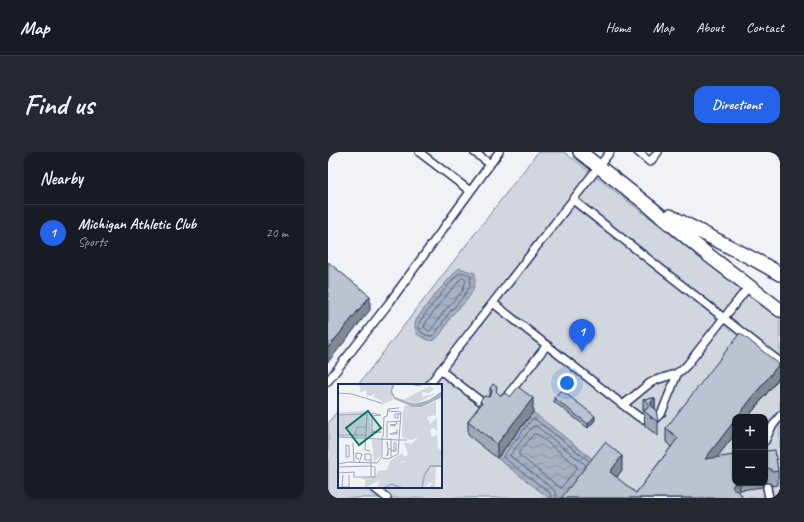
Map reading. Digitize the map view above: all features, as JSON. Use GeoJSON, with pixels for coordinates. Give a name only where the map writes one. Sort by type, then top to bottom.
{"type":"FeatureCollection","features":[{"type":"Feature","properties":{"kind":"street"},"geometry":{"type":"LineString","coordinates":[[580,152],[707,254],[780,310]]}},
{"type":"Feature","properties":{"kind":"street"},"geometry":{"type":"LineString","coordinates":[[649,206],[780,274]]}},
{"type":"Feature","properties":{"kind":"lane"},"geometry":{"type":"LineString","coordinates":[[419,152],[470,191]]}},
{"type":"Feature","properties":{"kind":"lane"},"geometry":{"type":"LineString","coordinates":[[474,152],[490,164]]}},
{"type":"Feature","properties":{"kind":"lane"},"geometry":{"type":"LineString","coordinates":[[328,381],[389,303],[499,152]]}},
{"type":"Feature","properties":{"kind":"lane"},"geometry":{"type":"LineString","coordinates":[[429,384],[610,152]]}},
{"type":"Feature","properties":{"kind":"lane"},"geometry":{"type":"LineString","coordinates":[[638,152],[650,162],[658,152]]}},
{"type":"Feature","properties":{"kind":"lane"},"geometry":{"type":"LineString","coordinates":[[573,200],[780,362]]}},
{"type":"Feature","properties":{"kind":"lane"},"geometry":{"type":"LineString","coordinates":[[623,405],[653,381],[671,376],[687,365],[749,286]]}},
{"type":"Feature","properties":{"kind":"lane"},"geometry":{"type":"LineString","coordinates":[[493,303],[623,405],[644,419]]}},
{"type":"Feature","properties":{"kind":"lane"},"geometry":{"type":"LineString","coordinates":[[501,404],[547,345]]}},
{"type":"Feature","properties":{"kind":"lane"},"geometry":{"type":"LineString","coordinates":[[440,370],[487,406]]}},
{"type":"Feature","properties":{"kind":"lane"},"geometry":{"type":"LineString","coordinates":[[656,418],[662,412],[678,372]]}},
{"type":"Feature","properties":{"kind":"lane"},"geometry":{"type":"LineString","coordinates":[[768,434],[780,416]]}},
{"type":"Feature","properties":{"kind":"lane"},"geometry":{"type":"LineString","coordinates":[[767,487],[769,498]]}},
{"type":"Feature","properties":{"kind":"lane"},"geometry":{"type":"LineString","coordinates":[[373,488],[387,498]]}},
{"type":"Feature","properties":{"kind":"shaded area"},"geometry":{"type":"Polygon","coordinates":[[[538,152],[564,152],[780,318],[780,498],[328,498],[328,423],[338,410],[338,488],[442,488],[442,384],[359,384],[538,152]]]}},
{"type":"Feature","properties":{"kind":"water"},"geometry":{"type":"Polygon","coordinates":[[[460,268],[475,273],[475,282],[472,291],[465,302],[452,315],[437,338],[434,340],[425,339],[417,334],[415,327],[416,320],[432,298],[460,268]]]}},
{"type":"Feature","properties":{"kind":"water"},"geometry":{"type":"Polygon","coordinates":[[[533,412],[599,464],[572,498],[549,498],[497,458],[533,412]]]}},
{"type":"Feature","properties":{"kind":"building"},"geometry":{"type":"Polygon","coordinates":[[[328,262],[370,296],[328,348],[328,262]]]}},
{"type":"Feature","properties":{"kind":"building"},"geometry":{"type":"Polygon","coordinates":[[[740,333],[779,364],[739,414],[732,414],[732,424],[705,459],[732,455],[732,487],[742,495],[740,498],[561,498],[605,442],[622,456],[610,472],[636,493],[678,438],[666,428],[740,333]]]}},
{"type":"Feature","properties":{"kind":"building"},"geometry":{"type":"Polygon","coordinates":[[[493,384],[497,387],[496,391],[500,395],[505,393],[510,397],[518,387],[533,398],[497,444],[468,421],[482,403],[480,401],[484,396],[489,397],[491,395],[492,390],[490,388],[493,384]]]}},
{"type":"Feature","properties":{"kind":"building"},"geometry":{"type":"Polygon","coordinates":[[[561,390],[595,416],[588,424],[554,398],[561,390]]]}},
{"type":"Feature","properties":{"kind":"building"},"geometry":{"type":"Polygon","coordinates":[[[655,398],[651,402],[651,405],[656,409],[658,422],[644,410],[647,409],[649,405],[648,402],[643,399],[655,398]]]}},
{"type":"Feature","properties":{"kind":"building"},"geometry":{"type":"Polygon","coordinates":[[[775,450],[778,471],[772,472],[771,469],[768,468],[768,451],[775,450]]]}},
{"type":"Feature","properties":{"kind":"place","name":"Michigan Athletic Club"},"geometry":{"type":"Point","coordinates":[582,352]}}]}
